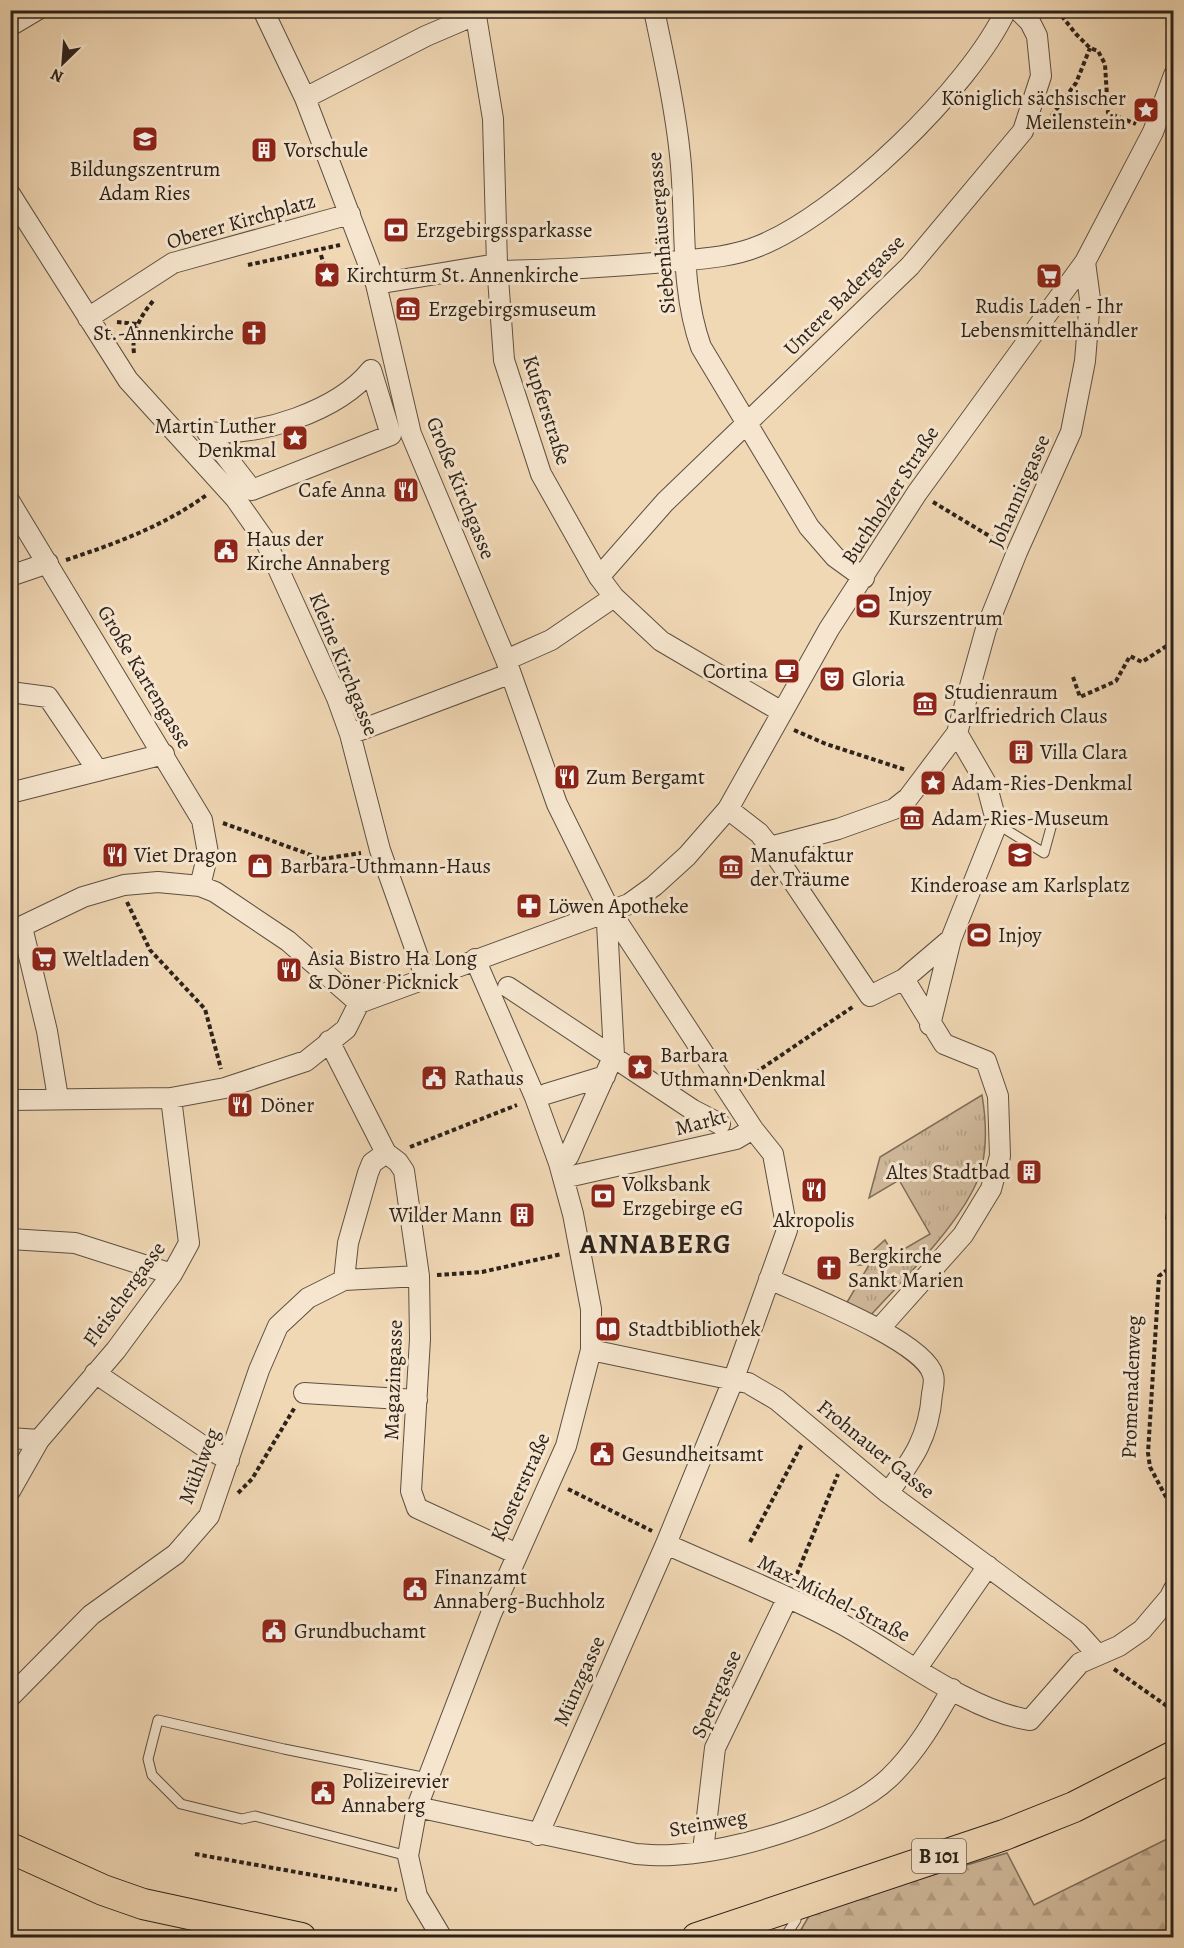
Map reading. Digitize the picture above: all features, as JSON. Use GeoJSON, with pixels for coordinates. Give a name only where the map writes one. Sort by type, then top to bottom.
{"type":"FeatureCollection","features":[{"type":"Feature","properties":{"kind":"main road","name":"B 101"},"geometry":{"type":"LineString","coordinates":[[697,1938],[1004,1835],[1074,1807],[1173,1756]]}},
{"type":"Feature","properties":{"kind":"main road"},"geometry":{"type":"LineString","coordinates":[[10,1848],[103,1890],[142,1904],[302,1938]]}},
{"type":"Feature","properties":{"kind":"street"},"geometry":{"type":"LineString","coordinates":[[10,26],[37,10]]}},
{"type":"Feature","properties":{"kind":"street","name":"Große Kirchgasse"},"geometry":{"type":"LineString","coordinates":[[263,10],[305,98],[376,284],[411,434],[508,667],[557,804],[608,916]]}},
{"type":"Feature","properties":{"kind":"street","name":"Siebenhäusergasse"},"geometry":{"type":"LineString","coordinates":[[654,10],[680,155],[684,261],[692,322],[701,347],[809,527],[835,557],[864,578]]}},
{"type":"Feature","properties":{"kind":"street"},"geometry":{"type":"LineString","coordinates":[[376,284],[497,268],[590,269],[684,261],[718,257],[759,246],[796,226],[844,194],[929,116],[991,40],[1006,10]]}},
{"type":"Feature","properties":{"kind":"street","name":"Untere Badergasse"},"geometry":{"type":"LineString","coordinates":[[599,576],[665,502],[910,266],[1023,131],[1041,76],[1037,36],[1030,22],[1018,10]]}},
{"type":"Feature","properties":{"kind":"street"},"geometry":{"type":"LineString","coordinates":[[305,98],[475,13]]}},
{"type":"Feature","properties":{"kind":"street","name":"Kupferstraße"},"geometry":{"type":"LineString","coordinates":[[475,13],[493,119],[497,268],[504,360],[541,474],[599,576],[614,597],[661,641],[780,717]]}},
{"type":"Feature","properties":{"kind":"street","name":"Buchholzer Straße"},"geometry":{"type":"LineString","coordinates":[[608,916],[654,886],[687,856],[728,809],[829,629],[917,493],[1085,262],[1171,97],[1173,75]]}},
{"type":"Feature","properties":{"kind":"street","name":"Kleine Kirchgasse"},"geometry":{"type":"LineString","coordinates":[[10,194],[128,380],[222,482],[266,542],[337,698],[350,735],[380,850],[426,979]]}},
{"type":"Feature","properties":{"kind":"street","name":"Oberer Kirchplatz"},"geometry":{"type":"LineString","coordinates":[[88,318],[173,263],[350,214]]}},
{"type":"Feature","properties":{"kind":"street","name":"Johannisgasse"},"geometry":{"type":"LineString","coordinates":[[770,847],[838,829],[894,809],[908,798],[957,733],[986,629],[1017,552],[1071,432],[1085,361],[1090,299],[1085,262]]}},
{"type":"Feature","properties":{"kind":"street"},"geometry":{"type":"LineString","coordinates":[[371,370],[391,435],[252,490],[207,432],[269,426],[329,405],[348,392],[371,370]]}},
{"type":"Feature","properties":{"kind":"street","name":"Große Kartengasse"},"geometry":{"type":"LineString","coordinates":[[10,502],[202,820],[208,853],[200,886]]}},
{"type":"Feature","properties":{"kind":"street"},"geometry":{"type":"LineString","coordinates":[[10,576],[48,563]]}},
{"type":"Feature","properties":{"kind":"street"},"geometry":{"type":"LineString","coordinates":[[350,735],[508,667],[614,597]]}},
{"type":"Feature","properties":{"kind":"street"},"geometry":{"type":"LineString","coordinates":[[10,692],[48,697],[98,771]]}},
{"type":"Feature","properties":{"kind":"street"},"geometry":{"type":"LineString","coordinates":[[930,1025],[951,939],[997,824],[986,783],[957,733]]}},
{"type":"Feature","properties":{"kind":"street"},"geometry":{"type":"LineString","coordinates":[[10,793],[164,754]]}},
{"type":"Feature","properties":{"kind":"street"},"geometry":{"type":"LineString","coordinates":[[728,809],[759,833],[770,847],[870,996],[904,980],[951,939]]}},
{"type":"Feature","properties":{"kind":"street"},"geometry":{"type":"LineString","coordinates":[[58,1098],[47,1031],[16,929],[83,897],[124,885],[158,882],[200,886],[215,892],[288,941],[359,1003]]}},
{"type":"Feature","properties":{"kind":"street"},"geometry":{"type":"LineString","coordinates":[[10,1100],[171,1098],[225,1088],[306,1061],[346,1029],[359,1003],[475,959],[608,916],[614,1055],[568,1157]]}},
{"type":"Feature","properties":{"kind":"street","name":"Markt"},"geometry":{"type":"LineString","coordinates":[[563,1178],[736,1139],[753,1129],[722,1096],[608,916]]}},
{"type":"Feature","properties":{"kind":"street"},"geometry":{"type":"LineString","coordinates":[[475,959],[541,1096],[563,1178]]}},
{"type":"Feature","properties":{"kind":"street"},"geometry":{"type":"LineString","coordinates":[[880,1328],[963,1234],[991,1189],[1000,1156],[997,1123],[998,1096],[986,1061],[944,1044],[930,1025],[904,980]]}},
{"type":"Feature","properties":{"kind":"street","name":"Markt"},"geometry":{"type":"LineString","coordinates":[[508,987],[614,1055],[693,1110],[720,1124]]}},
{"type":"Feature","properties":{"kind":"street","name":"Magazingasse"},"geometry":{"type":"LineString","coordinates":[[329,1041],[386,1153],[398,1162],[404,1171],[419,1276],[417,1400],[411,1491],[417,1508],[517,1554]]}},
{"type":"Feature","properties":{"kind":"street"},"geometry":{"type":"LineString","coordinates":[[541,1096],[605,1076]]}},
{"type":"Feature","properties":{"kind":"street","name":"Markt"},"geometry":{"type":"LineString","coordinates":[[693,1110],[722,1096]]}},
{"type":"Feature","properties":{"kind":"street","name":"Fleischergasse"},"geometry":{"type":"LineString","coordinates":[[10,1491],[39,1440],[95,1373],[172,1274],[189,1243],[171,1098]]}},
{"type":"Feature","properties":{"kind":"street","name":"Münzgasse"},"geometry":{"type":"LineString","coordinates":[[538,1835],[666,1544],[734,1378],[787,1230],[773,1154],[753,1129]]}},
{"type":"Feature","properties":{"kind":"street"},"geometry":{"type":"LineString","coordinates":[[344,1280],[348,1243],[368,1173],[372,1163],[386,1153]]}},
{"type":"Feature","properties":{"kind":"street","name":"Klosterstraße"},"geometry":{"type":"LineString","coordinates":[[442,1938],[417,1896],[408,1856],[417,1807],[517,1554],[566,1446],[591,1350],[591,1309],[563,1178]]}},
{"type":"Feature","properties":{"kind":"street"},"geometry":{"type":"LineString","coordinates":[[10,1239],[75,1243],[172,1274]]}},
{"type":"Feature","properties":{"kind":"street","name":"Mühlweg"},"geometry":{"type":"LineString","coordinates":[[10,1697],[91,1616],[176,1554],[209,1516],[259,1370],[278,1326],[308,1298],[344,1280],[419,1276]]}},
{"type":"Feature","properties":{"kind":"street"},"geometry":{"type":"LineString","coordinates":[[769,1279],[880,1328],[928,1364],[934,1376],[932,1407],[924,1438],[918,1452],[888,1492]]}},
{"type":"Feature","properties":{"kind":"street","name":"Frohnauer Gasse"},"geometry":{"type":"LineString","coordinates":[[591,1350],[734,1378],[777,1400],[888,1492],[1078,1633],[1089,1659]]}},
{"type":"Feature","properties":{"kind":"street"},"geometry":{"type":"LineString","coordinates":[[95,1373],[203,1446],[229,1460]]}},
{"type":"Feature","properties":{"kind":"street"},"geometry":{"type":"LineString","coordinates":[[304,1393],[417,1400]]}},
{"type":"Feature","properties":{"kind":"street"},"geometry":{"type":"LineString","coordinates":[[10,1438],[39,1440]]}},
{"type":"Feature","properties":{"kind":"street","name":"Max-Michel-Straße"},"geometry":{"type":"LineString","coordinates":[[666,1544],[838,1622],[952,1689],[1010,1717],[1030,1720],[1089,1659]]}},
{"type":"Feature","properties":{"kind":"street"},"geometry":{"type":"LineString","coordinates":[[917,1668],[988,1566]]}},
{"type":"Feature","properties":{"kind":"street"},"geometry":{"type":"LineString","coordinates":[[1089,1659],[1119,1646],[1142,1630],[1170,1597],[1173,1589]]}},
{"type":"Feature","properties":{"kind":"street","name":"Sperrgasse"},"geometry":{"type":"LineString","coordinates":[[704,1851],[715,1748],[787,1599]]}},
{"type":"Feature","properties":{"kind":"street","name":"Steinweg"},"geometry":{"type":"LineString","coordinates":[[417,1807],[538,1835],[636,1854],[673,1855],[755,1840],[828,1815],[857,1801],[888,1779],[921,1744],[952,1689]]}},
{"type":"Feature","properties":{"kind":"lane"},"geometry":{"type":"LineString","coordinates":[[997,824],[1044,853],[1053,820]]}},
{"type":"Feature","properties":{"kind":"lane"},"geometry":{"type":"LineString","coordinates":[[408,1856],[255,1816],[242,1819],[181,1804],[152,1775],[148,1759],[158,1720],[427,1778]]}},
{"type":"Feature","properties":{"kind":"lane"},"geometry":{"type":"LineString","coordinates":[[784,1938],[796,1920],[796,1903]]}},
{"type":"Feature","properties":{"kind":"path"},"geometry":{"type":"LineString","coordinates":[[1057,10],[1090,48],[1098,51],[1105,64],[1108,113],[1133,123]]}},
{"type":"Feature","properties":{"kind":"path"},"geometry":{"type":"LineString","coordinates":[[1023,131],[1041,129],[1058,110],[1077,83],[1090,48]]}},
{"type":"Feature","properties":{"kind":"path"},"geometry":{"type":"LineString","coordinates":[[244,266],[344,245]]}},
{"type":"Feature","properties":{"kind":"path"},"geometry":{"type":"LineString","coordinates":[[321,255],[327,275]]}},
{"type":"Feature","properties":{"kind":"path"},"geometry":{"type":"LineString","coordinates":[[136,363],[133,343],[137,324],[161,291]]}},
{"type":"Feature","properties":{"kind":"path"},"geometry":{"type":"LineString","coordinates":[[48,563],[58,563],[128,540],[179,515],[222,482]]}},
{"type":"Feature","properties":{"kind":"path"},"geometry":{"type":"LineString","coordinates":[[930,500],[1000,542]]}},
{"type":"Feature","properties":{"kind":"path"},"geometry":{"type":"LineString","coordinates":[[1073,677],[1080,697],[1116,681],[1130,656],[1142,662],[1173,644]]}},
{"type":"Feature","properties":{"kind":"path"},"geometry":{"type":"LineString","coordinates":[[780,717],[826,744],[924,776]]}},
{"type":"Feature","properties":{"kind":"path"},"geometry":{"type":"LineString","coordinates":[[202,820],[211,819],[322,859],[380,850]]}},
{"type":"Feature","properties":{"kind":"path"},"geometry":{"type":"LineString","coordinates":[[124,885],[128,905],[150,950],[205,1009],[225,1088]]}},
{"type":"Feature","properties":{"kind":"path"},"geometry":{"type":"LineString","coordinates":[[722,1096],[870,996]]}},
{"type":"Feature","properties":{"kind":"path"},"geometry":{"type":"LineString","coordinates":[[386,1153],[400,1151],[541,1096]]}},
{"type":"Feature","properties":{"kind":"path"},"geometry":{"type":"LineString","coordinates":[[1173,1177],[1167,1218],[1173,1225]]}},
{"type":"Feature","properties":{"kind":"path"},"geometry":{"type":"LineString","coordinates":[[419,1276],[482,1272],[580,1250]]}},
{"type":"Feature","properties":{"kind":"path","name":"Promenadenweg"},"geometry":{"type":"LineString","coordinates":[[1173,1265],[1159,1276],[1148,1453],[1150,1467],[1173,1512]]}},
{"type":"Feature","properties":{"kind":"path"},"geometry":{"type":"LineString","coordinates":[[209,1516],[226,1505],[252,1479],[304,1393]]}},
{"type":"Feature","properties":{"kind":"path"},"geometry":{"type":"LineString","coordinates":[[750,1542],[811,1427]]}},
{"type":"Feature","properties":{"kind":"path"},"geometry":{"type":"LineString","coordinates":[[787,1599],[844,1457]]}},
{"type":"Feature","properties":{"kind":"path"},"geometry":{"type":"LineString","coordinates":[[552,1481],[661,1536],[666,1544]]}},
{"type":"Feature","properties":{"kind":"path"},"geometry":{"type":"LineString","coordinates":[[1089,1659],[1173,1711]]}},
{"type":"Feature","properties":{"kind":"path"},"geometry":{"type":"LineString","coordinates":[[195,1854],[398,1890],[417,1896]]}},
{"type":"Feature","properties":{"kind":"green space"},"geometry":{"type":"Polygon","coordinates":[[[982,1095],[985,1119],[984,1156],[978,1179],[964,1206],[926,1256],[870,1316],[846,1304],[869,1265],[857,1265],[885,1240],[894,1255],[930,1234],[899,1180],[869,1198],[880,1157],[982,1095]]]}},
{"type":"Feature","properties":{"kind":"green space"},"geometry":{"type":"Polygon","coordinates":[[[1173,1836],[1173,1937],[796,1938],[812,1911],[1007,1853],[1034,1905],[1173,1836]]]}},
{"type":"Feature","properties":{"kind":"place","name":"Königlich sächsischer Meilenstein"},"geometry":{"type":"Point","coordinates":[1146,110]}},
{"type":"Feature","properties":{"kind":"place","name":"Bildungszentrum Adam Ries"},"geometry":{"type":"Point","coordinates":[145,139]}},
{"type":"Feature","properties":{"kind":"place","name":"Vorschule"},"geometry":{"type":"Point","coordinates":[264,150]}},
{"type":"Feature","properties":{"kind":"place","name":"Erzgebirgssparkasse"},"geometry":{"type":"Point","coordinates":[396,230]}},
{"type":"Feature","properties":{"kind":"place","name":"Kirchturm St. Annenkirche"},"geometry":{"type":"Point","coordinates":[327,275]}},
{"type":"Feature","properties":{"kind":"place","name":"Rudis Laden - Ihr Lebensmittelhändler"},"geometry":{"type":"Point","coordinates":[1049,276]}},
{"type":"Feature","properties":{"kind":"place","name":"Erzgebirgsmuseum"},"geometry":{"type":"Point","coordinates":[408,309]}},
{"type":"Feature","properties":{"kind":"place","name":"St.-Annenkirche"},"geometry":{"type":"Point","coordinates":[254,333]}},
{"type":"Feature","properties":{"kind":"place","name":"Martin Luther Denkmal"},"geometry":{"type":"Point","coordinates":[295,438]}},
{"type":"Feature","properties":{"kind":"place","name":"Cafe Anna"},"geometry":{"type":"Point","coordinates":[406,490]}},
{"type":"Feature","properties":{"kind":"place","name":"Haus der Kirche Annaberg"},"geometry":{"type":"Point","coordinates":[226,551]}},
{"type":"Feature","properties":{"kind":"place","name":"Injoy Kurszentrum"},"geometry":{"type":"Point","coordinates":[868,606]}},
{"type":"Feature","properties":{"kind":"place","name":"Cortina"},"geometry":{"type":"Point","coordinates":[787,671]}},
{"type":"Feature","properties":{"kind":"place","name":"Gloria"},"geometry":{"type":"Point","coordinates":[832,679]}},
{"type":"Feature","properties":{"kind":"place","name":"Studienraum Carlfriedrich Claus"},"geometry":{"type":"Point","coordinates":[925,704]}},
{"type":"Feature","properties":{"kind":"place","name":"Villa Clara"},"geometry":{"type":"Point","coordinates":[1021,752]}},
{"type":"Feature","properties":{"kind":"place","name":"Zum Bergamt"},"geometry":{"type":"Point","coordinates":[567,777]}},
{"type":"Feature","properties":{"kind":"place","name":"Adam-Ries-Denkmal"},"geometry":{"type":"Point","coordinates":[933,783]}},
{"type":"Feature","properties":{"kind":"place","name":"Adam-Ries-Museum"},"geometry":{"type":"Point","coordinates":[912,818]}},
{"type":"Feature","properties":{"kind":"place","name":"Viet Dragon"},"geometry":{"type":"Point","coordinates":[115,855]}},
{"type":"Feature","properties":{"kind":"place","name":"Kinderoase am Karlsplatz"},"geometry":{"type":"Point","coordinates":[1020,855]}},
{"type":"Feature","properties":{"kind":"place","name":"Barbara-Uthmann-Haus"},"geometry":{"type":"Point","coordinates":[260,866]}},
{"type":"Feature","properties":{"kind":"place","name":"Manufaktur der Träume"},"geometry":{"type":"Point","coordinates":[731,867]}},
{"type":"Feature","properties":{"kind":"place","name":"Löwen Apotheke"},"geometry":{"type":"Point","coordinates":[529,906]}},
{"type":"Feature","properties":{"kind":"place","name":"Injoy"},"geometry":{"type":"Point","coordinates":[979,935]}},
{"type":"Feature","properties":{"kind":"place","name":"Weltladen"},"geometry":{"type":"Point","coordinates":[44,959]}},
{"type":"Feature","properties":{"kind":"place","name":"Asia Bistro Ha Long & Döner Picknick"},"geometry":{"type":"Point","coordinates":[289,970]}},
{"type":"Feature","properties":{"kind":"place","name":"Barbara Uthmann Denkmal"},"geometry":{"type":"Point","coordinates":[640,1067]}},
{"type":"Feature","properties":{"kind":"place","name":"Rathaus"},"geometry":{"type":"Point","coordinates":[434,1078]}},
{"type":"Feature","properties":{"kind":"place","name":"Döner"},"geometry":{"type":"Point","coordinates":[240,1105]}},
{"type":"Feature","properties":{"kind":"place","name":"Altes Stadtbad"},"geometry":{"type":"Point","coordinates":[1029,1172]}},
{"type":"Feature","properties":{"kind":"place","name":"Akropolis"},"geometry":{"type":"Point","coordinates":[814,1190]}},
{"type":"Feature","properties":{"kind":"place","name":"Volksbank Erzgebirge eG"},"geometry":{"type":"Point","coordinates":[603,1196]}},
{"type":"Feature","properties":{"kind":"place","name":"Wilder Mann"},"geometry":{"type":"Point","coordinates":[522,1215]}},
{"type":"Feature","properties":{"kind":"place","name":"Bergkirche Sankt Marien"},"geometry":{"type":"Point","coordinates":[829,1268]}},
{"type":"Feature","properties":{"kind":"place","name":"Stadtbibliothek"},"geometry":{"type":"Point","coordinates":[608,1329]}},
{"type":"Feature","properties":{"kind":"place","name":"Gesundheitsamt"},"geometry":{"type":"Point","coordinates":[602,1454]}},
{"type":"Feature","properties":{"kind":"place","name":"Finanzamt Annaberg-Buchholz"},"geometry":{"type":"Point","coordinates":[415,1589]}},
{"type":"Feature","properties":{"kind":"place","name":"Grundbuchamt"},"geometry":{"type":"Point","coordinates":[274,1631]}},
{"type":"Feature","properties":{"kind":"place","name":"Polizeirevier Annaberg"},"geometry":{"type":"Point","coordinates":[323,1793]}},
{"type":"Feature","properties":{"kind":"district","name":"ANNABERG"},"geometry":{"type":"Point","coordinates":[656,1244]}}]}
